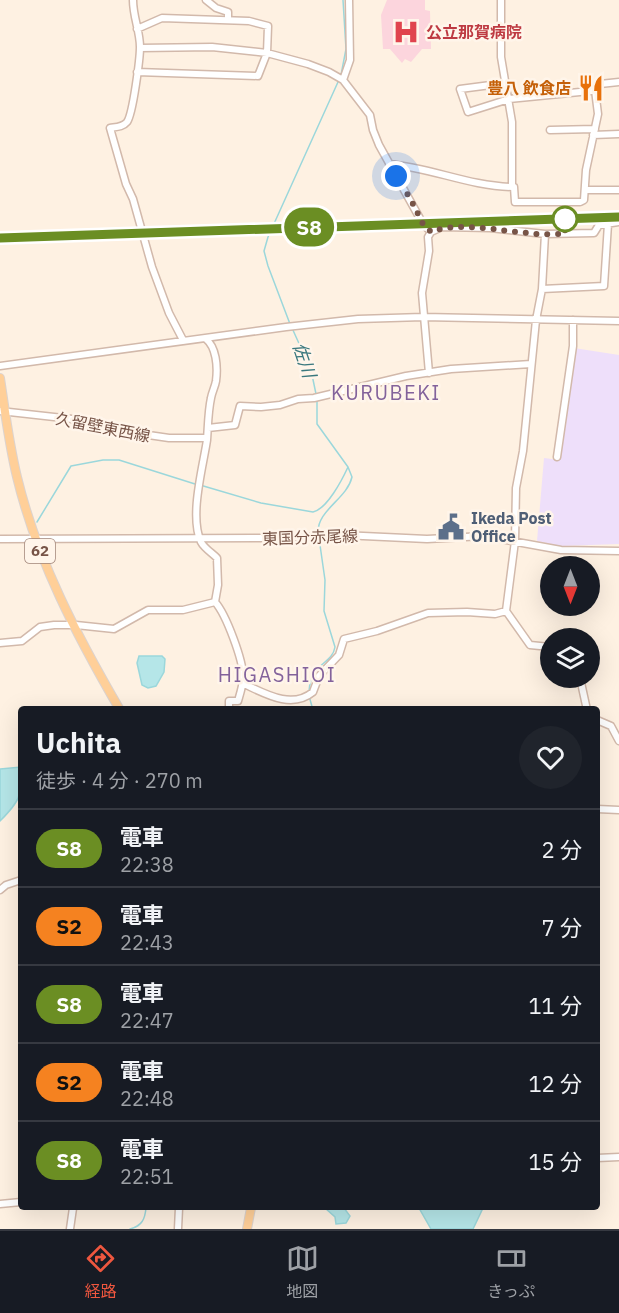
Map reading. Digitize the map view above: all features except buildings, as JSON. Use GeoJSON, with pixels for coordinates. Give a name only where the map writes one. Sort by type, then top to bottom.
{"type":"FeatureCollection","features":[{"type":"Feature","properties":{"kind":"main road","name":"62"},"geometry":{"type":"LineString","coordinates":[[0,378],[2,411],[17,477],[36,539],[72,625],[118,706]]}},
{"type":"Feature","properties":{"kind":"main road"},"geometry":{"type":"LineString","coordinates":[[247,1229],[251,1210]]}},
{"type":"Feature","properties":{"kind":"street"},"geometry":{"type":"LineString","coordinates":[[133,0],[133,15],[140,48],[130,117],[122,126],[110,128],[152,267],[169,313],[183,340]]}},
{"type":"Feature","properties":{"kind":"street"},"geometry":{"type":"LineString","coordinates":[[206,0],[216,8],[228,12],[228,20]]}},
{"type":"Feature","properties":{"kind":"street"},"geometry":{"type":"LineString","coordinates":[[342,80],[350,60],[349,0]]}},
{"type":"Feature","properties":{"kind":"street"},"geometry":{"type":"LineString","coordinates":[[501,0],[501,57],[513,133],[512,187],[514,187],[515,201],[580,202],[584,200],[586,170],[598,107],[596,86],[619,82]]}},
{"type":"Feature","properties":{"kind":"street"},"geometry":{"type":"LineString","coordinates":[[137,29],[162,18],[249,21],[268,26],[267,53],[258,76],[137,72]]}},
{"type":"Feature","properties":{"kind":"street"},"geometry":{"type":"LineString","coordinates":[[140,48],[212,48],[267,53],[329,72],[342,80],[370,115],[372,130],[389,164],[423,224],[431,232]]}},
{"type":"Feature","properties":{"kind":"street"},"geometry":{"type":"LineString","coordinates":[[506,82],[460,89],[468,112],[509,99],[595,90]]}},
{"type":"Feature","properties":{"kind":"street"},"geometry":{"type":"LineString","coordinates":[[550,130],[619,134]]}},
{"type":"Feature","properties":{"kind":"street"},"geometry":{"type":"LineString","coordinates":[[389,164],[427,170],[482,186],[512,187]]}},
{"type":"Feature","properties":{"kind":"street"},"geometry":{"type":"LineString","coordinates":[[585,190],[619,189]]}},
{"type":"Feature","properties":{"kind":"street"},"geometry":{"type":"LineString","coordinates":[[429,373],[422,293],[429,251],[428,237],[431,232],[442,227],[490,228],[545,234],[594,233],[599,225],[619,222]]}},
{"type":"Feature","properties":{"kind":"street"},"geometry":{"type":"LineString","coordinates":[[542,289],[604,286],[608,224]]}},
{"type":"Feature","properties":{"kind":"street"},"geometry":{"type":"LineString","coordinates":[[540,646],[530,645],[506,611],[515,541],[516,488],[523,451],[536,320],[542,289],[545,234]]}},
{"type":"Feature","properties":{"kind":"street"},"geometry":{"type":"LineString","coordinates":[[0,366],[183,340],[358,319],[423,317],[619,321]]}},
{"type":"Feature","properties":{"kind":"street"},"geometry":{"type":"LineString","coordinates":[[557,457],[573,346],[573,320]]}},
{"type":"Feature","properties":{"kind":"street"},"geometry":{"type":"LineString","coordinates":[[205,338],[213,346],[216,381],[210,399],[207,438],[197,496],[200,539],[217,558],[218,585],[215,602],[224,616],[240,657],[243,678],[238,701],[229,701],[229,706]]}},
{"type":"Feature","properties":{"kind":"street"},"geometry":{"type":"LineString","coordinates":[[208,428],[235,425],[240,406],[280,405],[405,376],[472,367],[531,364]]}},
{"type":"Feature","properties":{"kind":"street","name":"久留壁東西線"},"geometry":{"type":"LineString","coordinates":[[2,411],[99,422],[128,432],[169,438],[207,438]]}},
{"type":"Feature","properties":{"kind":"street","name":"東国分赤尾線"},"geometry":{"type":"LineString","coordinates":[[0,539],[200,539],[359,535],[427,539],[484,536],[578,552],[619,551]]}},
{"type":"Feature","properties":{"kind":"street"},"geometry":{"type":"LineString","coordinates":[[0,643],[22,642],[40,627],[72,625],[109,630],[148,610],[183,610],[215,602]]}},
{"type":"Feature","properties":{"kind":"street"},"geometry":{"type":"LineString","coordinates":[[242,682],[276,698],[300,699],[309,696],[319,676],[339,655],[344,639],[377,631],[428,613],[495,614],[506,611]]}},
{"type":"Feature","properties":{"kind":"street"},"geometry":{"type":"LineString","coordinates":[[582,688],[586,706]]}},
{"type":"Feature","properties":{"kind":"street"},"geometry":{"type":"LineString","coordinates":[[600,721],[611,726],[619,741]]}},
{"type":"Feature","properties":{"kind":"street"},"geometry":{"type":"LineString","coordinates":[[600,809],[619,810]]}},
{"type":"Feature","properties":{"kind":"street"},"geometry":{"type":"LineString","coordinates":[[0,890],[18,881]]}},
{"type":"Feature","properties":{"kind":"street"},"geometry":{"type":"LineString","coordinates":[[600,1158],[619,1157]]}},
{"type":"Feature","properties":{"kind":"street"},"geometry":{"type":"LineString","coordinates":[[0,1204],[18,1202]]}},
{"type":"Feature","properties":{"kind":"street"},"geometry":{"type":"LineString","coordinates":[[70,1229],[73,1210]]}},
{"type":"Feature","properties":{"kind":"street"},"geometry":{"type":"LineString","coordinates":[[178,1229],[179,1210]]}},
{"type":"Feature","properties":{"kind":"shaded area","name":"公立那賀病院"},"geometry":{"type":"Polygon","coordinates":[[[387,0],[425,0],[425,10],[430,11],[431,49],[422,49],[411,62],[405,59],[402,63],[390,49],[383,49],[381,15],[387,0]]]}},
{"type":"Feature","properties":{"kind":"shaded area"},"geometry":{"type":"Polygon","coordinates":[[[574,348],[619,355],[619,544],[561,546],[537,541],[544,458],[559,460],[574,348]]]}},
{"type":"Feature","properties":{"kind":"water"},"geometry":{"type":"Polygon","coordinates":[[[139,656],[162,656],[165,659],[164,672],[156,686],[148,688],[142,685],[137,663],[139,656]]]}},
{"type":"Feature","properties":{"kind":"water"},"geometry":{"type":"Polygon","coordinates":[[[18,767],[16,803],[0,821],[0,769],[18,767]]]}},
{"type":"Feature","properties":{"kind":"water"},"geometry":{"type":"Polygon","coordinates":[[[327,1210],[346,1210],[350,1216],[346,1223],[336,1224],[335,1217],[327,1210]]]}},
{"type":"Feature","properties":{"kind":"water"},"geometry":{"type":"Polygon","coordinates":[[[420,1210],[482,1210],[473,1229],[431,1229],[420,1210]]]}},
{"type":"Feature","properties":{"kind":"waterway","name":"佐川"},"geometry":{"type":"LineString","coordinates":[[341,75],[346,49],[343,0]]}},
{"type":"Feature","properties":{"kind":"waterway","name":"佐川"},"geometry":{"type":"LineString","coordinates":[[290,324],[264,251],[268,237],[338,82]]}},
{"type":"Feature","properties":{"kind":"waterway","name":"佐川"},"geometry":{"type":"LineString","coordinates":[[292,328],[311,370],[316,394]]}},
{"type":"Feature","properties":{"kind":"waterway","name":"佐川"},"geometry":{"type":"LineString","coordinates":[[317,398],[317,424],[348,467],[352,477],[344,492],[322,518],[318,533]]}},
{"type":"Feature","properties":{"kind":"waterway"},"geometry":{"type":"LineString","coordinates":[[37,522],[71,466],[103,460],[119,460],[195,484]]}},
{"type":"Feature","properties":{"kind":"waterway"},"geometry":{"type":"LineString","coordinates":[[200,485],[261,503],[313,512],[329,500],[348,467]]}},
{"type":"Feature","properties":{"kind":"waterway","name":"佐川"},"geometry":{"type":"LineString","coordinates":[[309,691],[313,674],[330,657],[335,647],[324,611],[325,580],[319,538]]}},
{"type":"Feature","properties":{"kind":"waterway","name":"佐川"},"geometry":{"type":"LineString","coordinates":[[309,696],[312,706]]}},
{"type":"Feature","properties":{"kind":"waterway","name":"佐川"},"geometry":{"type":"LineString","coordinates":[[130,1229],[142,1222],[146,1210]]}},
{"type":"Feature","properties":{"kind":"railway"},"geometry":{"type":"LineString","coordinates":[[0,238],[619,217]]}},
{"type":"Feature","properties":{"kind":"train","name":"S8"},"geometry":{"type":"LineString","coordinates":[[0,238],[619,217]]}},
{"type":"Feature","properties":{"kind":"place","name":"公立那賀病院"},"geometry":{"type":"Point","coordinates":[406,32]}},
{"type":"Feature","properties":{"kind":"place","name":"豊八 飲食店"},"geometry":{"type":"Point","coordinates":[591,88]}},
{"type":"Feature","properties":{"kind":"place","name":"Ikeda Post Office"},"geometry":{"type":"Point","coordinates":[451,527]}},
{"type":"Feature","properties":{"kind":"district","name":"KURUBEKI"},"geometry":{"type":"Point","coordinates":[386,393]}},
{"type":"Feature","properties":{"kind":"district","name":"HIGASHIOI"},"geometry":{"type":"Point","coordinates":[277,675]}},
{"type":"Feature","properties":{"kind":"route"},"geometry":{"type":"LineString","coordinates":[[396,176],[423,224],[431,232],[442,227],[490,228],[529,234],[565,234],[565,219]]}}]}
